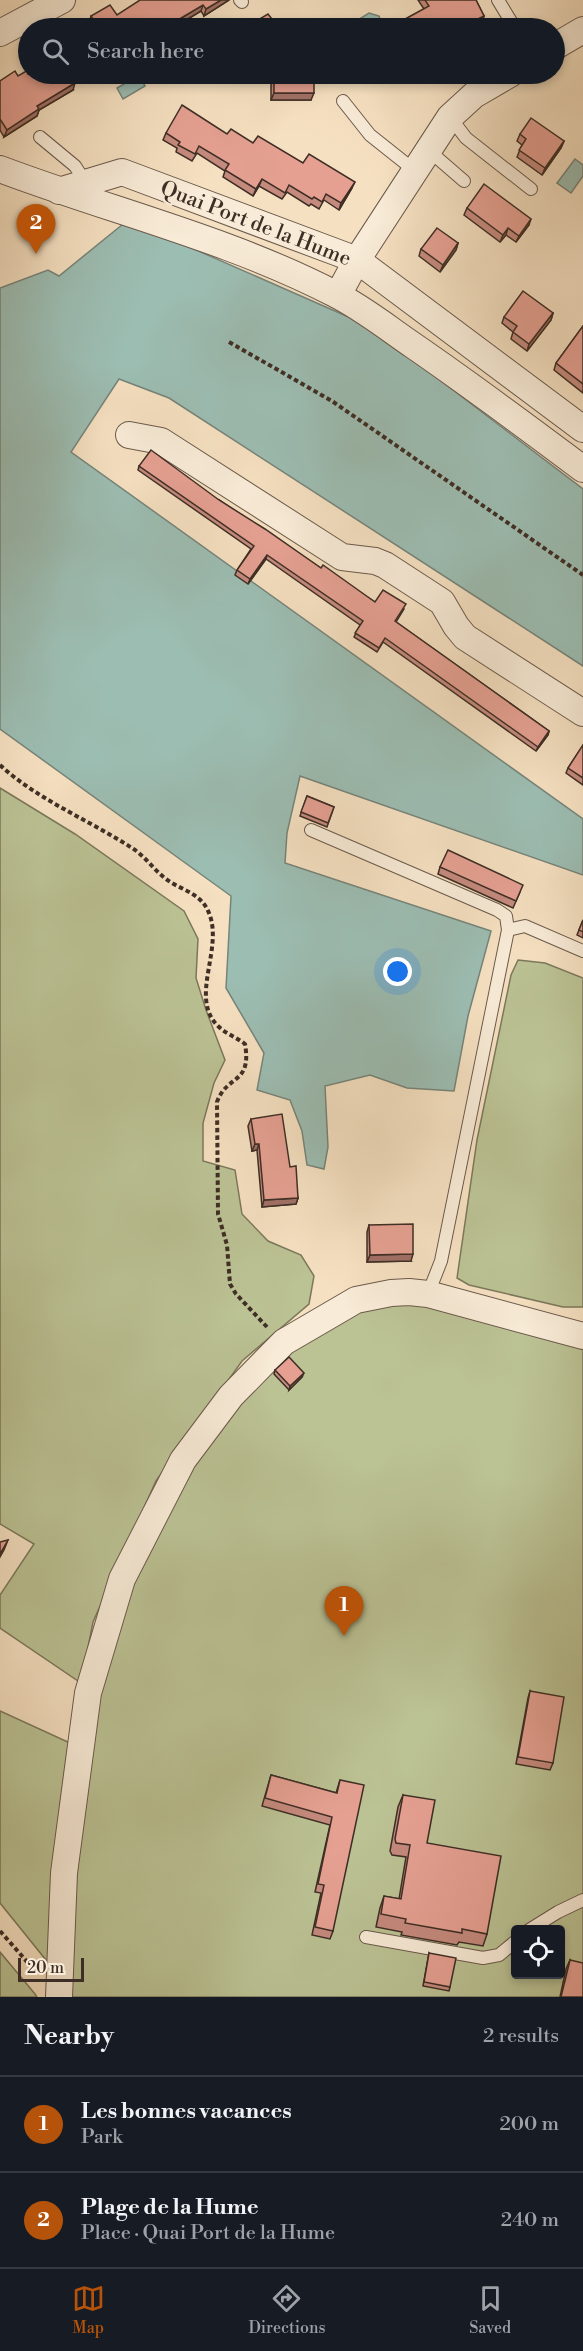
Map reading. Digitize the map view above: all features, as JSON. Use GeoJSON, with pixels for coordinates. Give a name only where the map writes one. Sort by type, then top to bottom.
{"type":"FeatureCollection","features":[{"type":"Feature","properties":{"kind":"street"},"geometry":{"type":"LineString","coordinates":[[28,18],[62,0]]}},
{"type":"Feature","properties":{"kind":"street"},"geometry":{"type":"LineString","coordinates":[[0,33],[18,23]]}},
{"type":"Feature","properties":{"kind":"street"},"geometry":{"type":"LineString","coordinates":[[565,41],[583,30]]}},
{"type":"Feature","properties":{"kind":"street"},"geometry":{"type":"LineString","coordinates":[[338,295],[357,260],[450,117],[474,95],[493,84]]}},
{"type":"Feature","properties":{"kind":"street","name":"Quai Port de la Hume"},"geometry":{"type":"LineString","coordinates":[[0,169],[59,191],[118,208],[270,263],[338,295],[488,398],[583,469]]}},
{"type":"Feature","properties":{"kind":"street","name":"Quai Port de la Hume"},"geometry":{"type":"LineString","coordinates":[[59,191],[122,172],[357,260],[583,429]]}},
{"type":"Feature","properties":{"kind":"street"},"geometry":{"type":"LineString","coordinates":[[129,435],[160,441],[342,557],[375,561],[385,565],[442,602],[465,637],[583,713]]}},
{"type":"Feature","properties":{"kind":"street"},"geometry":{"type":"LineString","coordinates":[[58,1997],[64,1873],[88,1693],[122,1579],[183,1460],[231,1396],[284,1342],[356,1300],[391,1293],[428,1294],[583,1336]]}},
{"type":"Feature","properties":{"kind":"lane"},"geometry":{"type":"LineString","coordinates":[[498,0],[509,18]]}},
{"type":"Feature","properties":{"kind":"lane"},"geometry":{"type":"LineString","coordinates":[[343,101],[370,135],[464,181]]}},
{"type":"Feature","properties":{"kind":"lane"},"geometry":{"type":"LineString","coordinates":[[450,117],[466,138],[531,189]]}},
{"type":"Feature","properties":{"kind":"lane"},"geometry":{"type":"LineString","coordinates":[[40,137],[75,166],[86,183]]}},
{"type":"Feature","properties":{"kind":"lane"},"geometry":{"type":"LineString","coordinates":[[311,830],[497,910],[506,916],[508,930],[441,1261],[428,1294]]}},
{"type":"Feature","properties":{"kind":"lane"},"geometry":{"type":"LineString","coordinates":[[508,930],[525,926],[583,951]]}},
{"type":"Feature","properties":{"kind":"lane"},"geometry":{"type":"LineString","coordinates":[[536,1925],[583,1900]]}},
{"type":"Feature","properties":{"kind":"lane"},"geometry":{"type":"LineString","coordinates":[[366,1937],[483,1958],[499,1955],[511,1945]]}},
{"type":"Feature","properties":{"kind":"path"},"geometry":{"type":"LineString","coordinates":[[229,342],[332,401],[583,575]]}},
{"type":"Feature","properties":{"kind":"path"},"geometry":{"type":"LineString","coordinates":[[0,765],[17,782],[134,849],[164,877],[196,895],[206,907],[214,942],[207,975],[206,1002],[217,1025],[245,1044],[247,1054],[243,1073],[220,1094],[217,1102],[218,1214],[226,1245],[230,1284],[236,1294],[284,1342]]}},
{"type":"Feature","properties":{"kind":"path"},"geometry":{"type":"LineString","coordinates":[[0,1931],[58,1997]]}},
{"type":"Feature","properties":{"kind":"green space"},"geometry":{"type":"Polygon","coordinates":[[[0,788],[75,834],[184,911],[198,939],[196,978],[225,1060],[214,1083],[203,1123],[203,1161],[235,1170],[242,1214],[268,1241],[301,1255],[314,1276],[309,1304],[242,1361],[156,1481],[93,1622],[81,1683],[0,1628],[0,1595],[34,1544],[0,1524],[0,788]]]}},
{"type":"Feature","properties":{"kind":"green space"},"geometry":{"type":"Polygon","coordinates":[[[518,960],[545,963],[583,978],[583,1307],[563,1307],[469,1285],[457,1278],[477,1140],[511,975],[518,960]]]}},
{"type":"Feature","properties":{"kind":"green space"},"geometry":{"type":"Polygon","coordinates":[[[372,1295],[583,1336],[583,1997],[59,1997],[88,1693],[183,1460],[308,1327],[372,1295]]]}},
{"type":"Feature","properties":{"kind":"green space"},"geometry":{"type":"Polygon","coordinates":[[[0,1711],[70,1743],[50,1965],[0,1903],[0,1711]]]}},
{"type":"Feature","properties":{"kind":"green space"},"geometry":{"type":"Polygon","coordinates":[[[0,1952],[35,1994],[37,1997],[0,1997],[0,1952]]]}},
{"type":"Feature","properties":{"kind":"water"},"geometry":{"type":"Polygon","coordinates":[[[369,13],[380,18],[361,18],[369,13]]]}},
{"type":"Feature","properties":{"kind":"water"},"geometry":{"type":"Polygon","coordinates":[[[124,84],[144,84],[145,86],[123,99],[117,88],[124,84]]]}},
{"type":"Feature","properties":{"kind":"water"},"geometry":{"type":"Polygon","coordinates":[[[575,159],[583,165],[583,176],[571,193],[557,183],[575,159]]]}},
{"type":"Feature","properties":{"kind":"water"},"geometry":{"type":"Polygon","coordinates":[[[128,220],[369,326],[583,489],[583,666],[169,398],[119,379],[71,452],[583,819],[583,875],[300,776],[287,833],[285,863],[491,931],[468,1016],[454,1091],[407,1088],[370,1075],[325,1086],[328,1147],[324,1169],[307,1165],[302,1131],[290,1100],[257,1090],[264,1053],[226,988],[231,896],[0,729],[0,288],[48,270],[59,276],[128,220]]]}},
{"type":"Feature","properties":{"kind":"building"},"geometry":{"type":"Polygon","coordinates":[[[140,0],[221,0],[206,9],[203,5],[181,18],[92,18],[91,16],[110,5],[117,15],[140,0]]]}},
{"type":"Feature","properties":{"kind":"building"},"geometry":{"type":"Polygon","coordinates":[[[425,0],[476,0],[484,16],[480,18],[407,18],[429,6],[425,0]]]}},
{"type":"Feature","properties":{"kind":"building"},"geometry":{"type":"Polygon","coordinates":[[[15,71],[18,84],[73,84],[37,106],[39,109],[7,130],[0,119],[0,81],[15,71]]]}},
{"type":"Feature","properties":{"kind":"building"},"geometry":{"type":"Polygon","coordinates":[[[274,84],[314,84],[314,93],[274,93],[274,84]]]}},
{"type":"Feature","properties":{"kind":"building"},"geometry":{"type":"Polygon","coordinates":[[[182,105],[227,134],[231,129],[253,143],[258,136],[303,163],[309,154],[355,182],[341,203],[326,194],[322,202],[314,197],[312,199],[289,185],[285,193],[262,179],[256,189],[225,170],[229,164],[199,146],[195,154],[178,145],[180,142],[166,133],[182,105]]]}},
{"type":"Feature","properties":{"kind":"building"},"geometry":{"type":"Polygon","coordinates":[[[531,118],[564,141],[545,168],[519,150],[526,139],[520,134],[531,118]]]}},
{"type":"Feature","properties":{"kind":"building"},"geometry":{"type":"Polygon","coordinates":[[[484,184],[531,219],[519,236],[508,228],[503,235],[467,208],[484,184]]]}},
{"type":"Feature","properties":{"kind":"building"},"geometry":{"type":"Polygon","coordinates":[[[437,228],[458,243],[443,265],[421,249],[437,228]]]}},
{"type":"Feature","properties":{"kind":"building"},"geometry":{"type":"Polygon","coordinates":[[[523,291],[553,313],[529,344],[513,332],[517,326],[504,317],[523,291]]]}},
{"type":"Feature","properties":{"kind":"building"},"geometry":{"type":"Polygon","coordinates":[[[583,326],[583,384],[556,363],[583,326]]]}},
{"type":"Feature","properties":{"kind":"building"},"geometry":{"type":"Polygon","coordinates":[[[151,450],[219,500],[321,568],[323,565],[375,602],[383,590],[406,604],[395,621],[549,731],[538,747],[385,638],[379,648],[355,633],[363,621],[267,555],[250,579],[237,570],[254,546],[139,466],[151,450]]]}},
{"type":"Feature","properties":{"kind":"building"},"geometry":{"type":"Polygon","coordinates":[[[583,745],[583,778],[568,768],[583,745]]]}},
{"type":"Feature","properties":{"kind":"building"},"geometry":{"type":"Polygon","coordinates":[[[307,796],[334,807],[328,823],[301,812],[307,796]]]}},
{"type":"Feature","properties":{"kind":"building"},"geometry":{"type":"Polygon","coordinates":[[[448,850],[523,885],[516,901],[440,867],[448,850]]]}},
{"type":"Feature","properties":{"kind":"building"},"geometry":{"type":"Polygon","coordinates":[[[583,920],[583,932],[579,930],[583,920]]]}},
{"type":"Feature","properties":{"kind":"building"},"geometry":{"type":"Polygon","coordinates":[[[282,1114],[290,1167],[296,1166],[298,1198],[264,1200],[259,1144],[255,1144],[251,1119],[282,1114]]]}},
{"type":"Feature","properties":{"kind":"building"},"geometry":{"type":"Polygon","coordinates":[[[413,1224],[413,1254],[370,1255],[369,1225],[413,1224]]]}},
{"type":"Feature","properties":{"kind":"building"},"geometry":{"type":"Polygon","coordinates":[[[289,1357],[304,1373],[290,1386],[275,1370],[289,1357]]]}},
{"type":"Feature","properties":{"kind":"building"},"geometry":{"type":"Polygon","coordinates":[[[8,1540],[0,1554],[0,1542],[8,1540]]]}},
{"type":"Feature","properties":{"kind":"building"},"geometry":{"type":"Polygon","coordinates":[[[530,1691],[564,1697],[553,1763],[518,1757],[530,1691]]]}},
{"type":"Feature","properties":{"kind":"building"},"geometry":{"type":"Polygon","coordinates":[[[271,1775],[337,1793],[340,1780],[364,1785],[333,1931],[315,1927],[324,1885],[318,1884],[332,1817],[265,1798],[271,1775]]]}},
{"type":"Feature","properties":{"kind":"building"},"geometry":{"type":"Polygon","coordinates":[[[403,1795],[435,1800],[427,1843],[501,1856],[487,1934],[462,1929],[462,1933],[405,1923],[406,1919],[381,1914],[384,1896],[401,1899],[410,1845],[396,1843],[395,1839],[403,1795]]]}},
{"type":"Feature","properties":{"kind":"building"},"geometry":{"type":"Polygon","coordinates":[[[429,1953],[456,1958],[450,1987],[424,1982],[429,1953]]]}},
{"type":"Feature","properties":{"kind":"building"},"geometry":{"type":"Polygon","coordinates":[[[570,1960],[583,1963],[583,1997],[561,1997],[570,1960]]]}},
{"type":"Feature","properties":{"kind":"place","name":"Plage de la Hume"},"geometry":{"type":"Point","coordinates":[36,254]}},
{"type":"Feature","properties":{"kind":"place","name":"Les bonnes vacances"},"geometry":{"type":"Point","coordinates":[344,1636]}}]}
